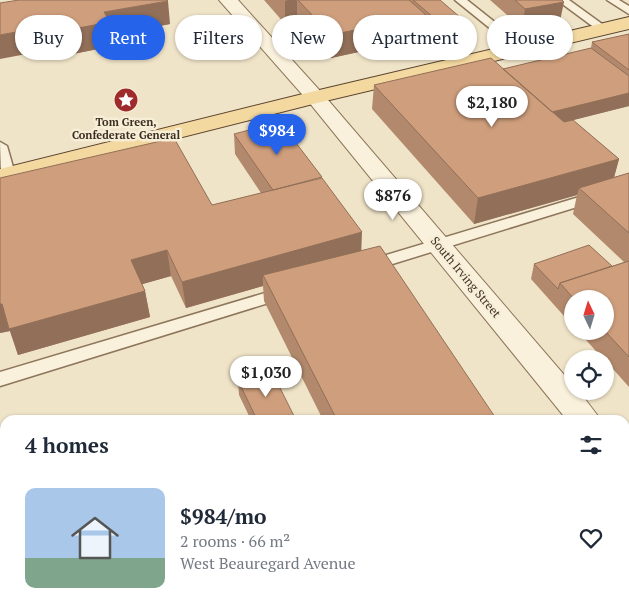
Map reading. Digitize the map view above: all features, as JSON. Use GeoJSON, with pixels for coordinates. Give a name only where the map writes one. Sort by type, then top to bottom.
{"type":"FeatureCollection","features":[{"type":"Feature","properties":{"kind":"main road"},"geometry":{"type":"LineString","coordinates":[[573,36],[629,23]]}},
{"type":"Feature","properties":{"kind":"main road"},"geometry":{"type":"LineString","coordinates":[[4,175],[315,97],[487,57]]}},
{"type":"Feature","properties":{"kind":"street","name":"South Irving Street"},"geometry":{"type":"LineString","coordinates":[[228,0],[315,97],[581,415]]}},
{"type":"Feature","properties":{"kind":"lane"},"geometry":{"type":"LineString","coordinates":[[460,0],[487,21]]}},
{"type":"Feature","properties":{"kind":"lane"},"geometry":{"type":"LineString","coordinates":[[562,0],[603,29]]}},
{"type":"Feature","properties":{"kind":"lane"},"geometry":{"type":"LineString","coordinates":[[612,0],[629,11]]}},
{"type":"Feature","properties":{"kind":"lane"},"geometry":{"type":"LineString","coordinates":[[0,146],[4,175]]}},
{"type":"Feature","properties":{"kind":"lane"},"geometry":{"type":"LineString","coordinates":[[353,271],[629,186]]}},
{"type":"Feature","properties":{"kind":"lane"},"geometry":{"type":"LineString","coordinates":[[0,379],[296,288]]}},
{"type":"Feature","properties":{"kind":"building"},"geometry":{"type":"Polygon","coordinates":[[[19,0],[168,1],[104,12],[106,15],[92,15],[92,25],[82,27],[82,15],[15,15],[15,32],[0,35],[0,3],[19,0]]]}},
{"type":"Feature","properties":{"kind":"building"},"geometry":{"type":"Polygon","coordinates":[[[298,0],[409,0],[426,15],[353,15],[353,30],[343,32],[343,15],[312,15],[298,0]]]}},
{"type":"Feature","properties":{"kind":"building"},"geometry":{"type":"Polygon","coordinates":[[[413,0],[440,0],[458,15],[431,15],[413,0]]]}},
{"type":"Feature","properties":{"kind":"building"},"geometry":{"type":"Polygon","coordinates":[[[515,0],[562,0],[564,2],[525,9],[515,0]]]}},
{"type":"Feature","properties":{"kind":"building"},"geometry":{"type":"Polygon","coordinates":[[[629,34],[629,70],[592,42],[629,34]]]}},
{"type":"Feature","properties":{"kind":"building"},"geometry":{"type":"Polygon","coordinates":[[[591,48],[629,76],[629,93],[552,112],[503,69],[541,60],[573,60],[573,52],[591,48]]]}},
{"type":"Feature","properties":{"kind":"building"},"geometry":{"type":"Polygon","coordinates":[[[487,59],[493,60],[564,122],[573,120],[619,159],[478,198],[374,85],[487,59]]]}},
{"type":"Feature","properties":{"kind":"building"},"geometry":{"type":"Polygon","coordinates":[[[280,122],[322,177],[273,190],[234,134],[280,122]]]}},
{"type":"Feature","properties":{"kind":"building"},"geometry":{"type":"Polygon","coordinates":[[[174,138],[212,205],[322,178],[362,232],[182,282],[167,250],[131,260],[145,291],[9,329],[2,304],[0,304],[0,178],[174,138]]]}},
{"type":"Feature","properties":{"kind":"building"},"geometry":{"type":"Polygon","coordinates":[[[629,173],[629,233],[579,188],[629,173]]]}},
{"type":"Feature","properties":{"kind":"building"},"geometry":{"type":"Polygon","coordinates":[[[589,245],[612,266],[560,283],[558,289],[534,264],[589,245]]]}},
{"type":"Feature","properties":{"kind":"building"},"geometry":{"type":"Polygon","coordinates":[[[380,246],[494,415],[334,415],[263,275],[380,246]]]}},
{"type":"Feature","properties":{"kind":"building"},"geometry":{"type":"Polygon","coordinates":[[[629,261],[629,357],[613,340],[614,290],[566,290],[560,283],[629,261]]]}},
{"type":"Feature","properties":{"kind":"building"},"geometry":{"type":"Polygon","coordinates":[[[271,370],[294,415],[255,415],[238,380],[271,370]]]}},
{"type":"Feature","properties":{"kind":"place","name":"Tom Green, Confederate General"},"geometry":{"type":"Point","coordinates":[126,100]}}]}
